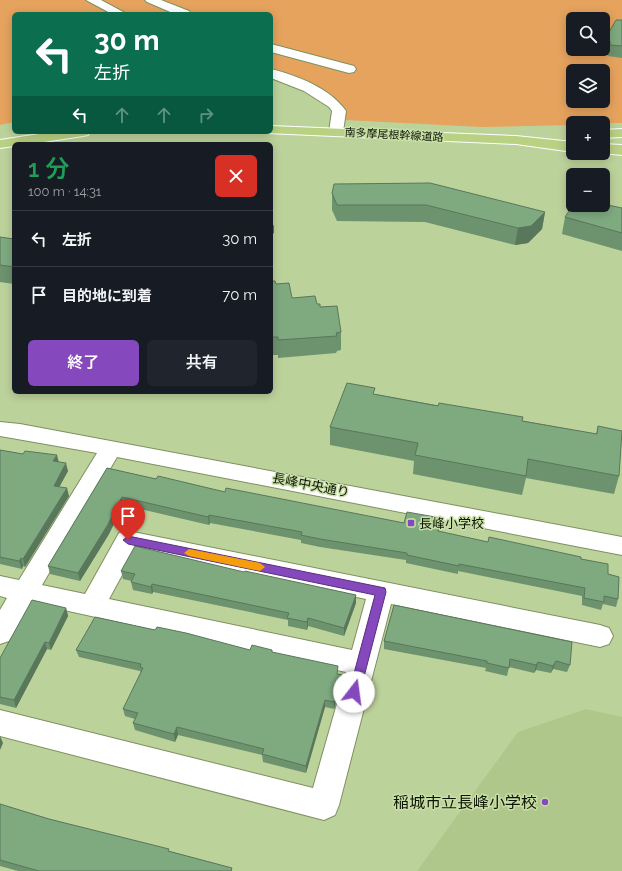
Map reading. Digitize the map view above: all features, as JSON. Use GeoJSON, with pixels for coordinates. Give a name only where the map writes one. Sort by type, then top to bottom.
{"type":"FeatureCollection","features":[{"type":"Feature","properties":{"kind":"main road","name":"南多摩尾根幹線道路"},"geometry":{"type":"LineString","coordinates":[[273,130],[516,140],[566,146]]}},
{"type":"Feature","properties":{"kind":"main road"},"geometry":{"type":"LineString","coordinates":[[610,134],[622,133]]}},
{"type":"Feature","properties":{"kind":"main road"},"geometry":{"type":"LineString","coordinates":[[14,142],[69,134]]}},
{"type":"Feature","properties":{"kind":"main road","name":"南多摩尾根幹線道路"},"geometry":{"type":"LineString","coordinates":[[516,140],[566,136]]}},
{"type":"Feature","properties":{"kind":"main road"},"geometry":{"type":"LineString","coordinates":[[0,144],[12,142]]}},
{"type":"Feature","properties":{"kind":"main road"},"geometry":{"type":"LineString","coordinates":[[610,149],[622,150]]}},
{"type":"Feature","properties":{"kind":"street"},"geometry":{"type":"LineString","coordinates":[[92,0],[117,12]]}},
{"type":"Feature","properties":{"kind":"street"},"geometry":{"type":"LineString","coordinates":[[151,0],[180,12]]}},
{"type":"Feature","properties":{"kind":"street"},"geometry":{"type":"LineString","coordinates":[[273,49],[349,69]]}},
{"type":"Feature","properties":{"kind":"street"},"geometry":{"type":"LineString","coordinates":[[273,74],[314,91],[331,101],[339,111],[336,132]]}},
{"type":"Feature","properties":{"kind":"street","name":"長峰中央通り"},"geometry":{"type":"LineString","coordinates":[[0,429],[111,448],[622,546]]}},
{"type":"Feature","properties":{"kind":"street"},"geometry":{"type":"LineString","coordinates":[[0,633],[13,589],[111,448]]}},
{"type":"Feature","properties":{"kind":"street"},"geometry":{"type":"LineString","coordinates":[[92,605],[128,540],[600,636]]}},
{"type":"Feature","properties":{"kind":"street"},"geometry":{"type":"LineString","coordinates":[[13,589],[362,664]]}},
{"type":"Feature","properties":{"kind":"street"},"geometry":{"type":"LineString","coordinates":[[0,723],[324,805],[381,592]]}},
{"type":"Feature","properties":{"kind":"shaded area"},"geometry":{"type":"Polygon","coordinates":[[[0,0],[622,0],[622,123],[610,123],[610,116],[566,116],[566,125],[482,127],[345,120],[346,110],[331,97],[312,86],[273,70],[273,12],[12,12],[12,122],[0,125],[0,0]]]}},
{"type":"Feature","properties":{"kind":"shaded area","name":"稲城市立長峰小学校"},"geometry":{"type":"Polygon","coordinates":[[[586,709],[622,717],[622,871],[417,871],[518,732],[586,709]]]}},
{"type":"Feature","properties":{"kind":"building"},"geometry":{"type":"Polygon","coordinates":[[[616,20],[622,20],[622,46],[610,45],[610,30],[616,20]]]}},
{"type":"Feature","properties":{"kind":"building"},"geometry":{"type":"Polygon","coordinates":[[[430,183],[545,212],[531,226],[518,228],[426,205],[337,205],[332,193],[334,184],[430,183]]]}},
{"type":"Feature","properties":{"kind":"building"},"geometry":{"type":"Polygon","coordinates":[[[610,205],[622,208],[622,233],[565,217],[568,212],[610,212],[610,205]]]}},
{"type":"Feature","properties":{"kind":"building"},"geometry":{"type":"Polygon","coordinates":[[[0,237],[12,239],[12,267],[0,265],[0,237]]]}},
{"type":"Feature","properties":{"kind":"building"},"geometry":{"type":"Polygon","coordinates":[[[273,281],[275,281],[276,284],[289,283],[292,298],[315,296],[317,304],[320,304],[320,307],[337,306],[341,332],[336,333],[337,336],[278,340],[278,337],[273,337],[273,281]]]}},
{"type":"Feature","properties":{"kind":"building"},"geometry":{"type":"Polygon","coordinates":[[[347,383],[375,388],[373,394],[438,406],[439,403],[523,417],[522,421],[597,434],[598,426],[622,431],[619,476],[528,459],[526,476],[415,455],[418,443],[330,427],[347,383]]]}},
{"type":"Feature","properties":{"kind":"building"},"geometry":{"type":"Polygon","coordinates":[[[0,450],[23,454],[25,451],[57,455],[53,461],[66,463],[54,486],[67,488],[23,559],[21,558],[19,561],[0,557],[0,450]]]}},
{"type":"Feature","properties":{"kind":"building"},"geometry":{"type":"Polygon","coordinates":[[[107,468],[156,479],[158,476],[225,492],[226,488],[404,523],[407,512],[441,518],[438,531],[488,542],[489,537],[608,564],[608,574],[619,577],[618,599],[604,596],[604,602],[584,598],[585,588],[459,564],[459,566],[407,555],[407,553],[320,539],[301,535],[302,532],[209,515],[208,517],[122,497],[107,526],[78,573],[48,566],[107,468]]]}},
{"type":"Feature","properties":{"kind":"building"},"geometry":{"type":"Polygon","coordinates":[[[135,546],[244,572],[356,595],[344,628],[308,618],[307,622],[287,618],[289,613],[152,584],[151,587],[131,582],[135,574],[121,571],[135,546]]]}},
{"type":"Feature","properties":{"kind":"building"},"geometry":{"type":"Polygon","coordinates":[[[32,600],[66,608],[49,643],[45,642],[14,700],[0,697],[0,658],[32,600]]]}},
{"type":"Feature","properties":{"kind":"building"},"geometry":{"type":"Polygon","coordinates":[[[394,605],[572,642],[570,665],[556,661],[553,666],[538,662],[536,665],[510,659],[509,668],[487,663],[487,661],[384,641],[394,605]]]}},
{"type":"Feature","properties":{"kind":"building"},"geometry":{"type":"Polygon","coordinates":[[[95,617],[155,630],[157,627],[186,633],[250,650],[252,645],[272,650],[272,652],[338,666],[337,674],[342,675],[334,702],[325,700],[306,766],[262,754],[264,749],[177,727],[174,734],[133,723],[138,713],[123,709],[143,668],[140,667],[141,664],[76,650],[95,617]]]}},
{"type":"Feature","properties":{"kind":"building"},"geometry":{"type":"Polygon","coordinates":[[[0,804],[49,819],[169,849],[168,851],[232,868],[231,871],[39,871],[0,860],[0,804]]]}},
{"type":"Feature","properties":{"kind":"slow traffic"},"geometry":{"type":"LineString","coordinates":[[189,553],[260,567]]}},
{"type":"Feature","properties":{"kind":"place","name":"長峰小学校"},"geometry":{"type":"Point","coordinates":[411,523]}},
{"type":"Feature","properties":{"kind":"place","name":"稲城市立長峰小学校"},"geometry":{"type":"Point","coordinates":[545,802]}},
{"type":"Feature","properties":{"kind":"route"},"geometry":{"type":"LineString","coordinates":[[128,540],[381,592],[354,692]]}}]}
